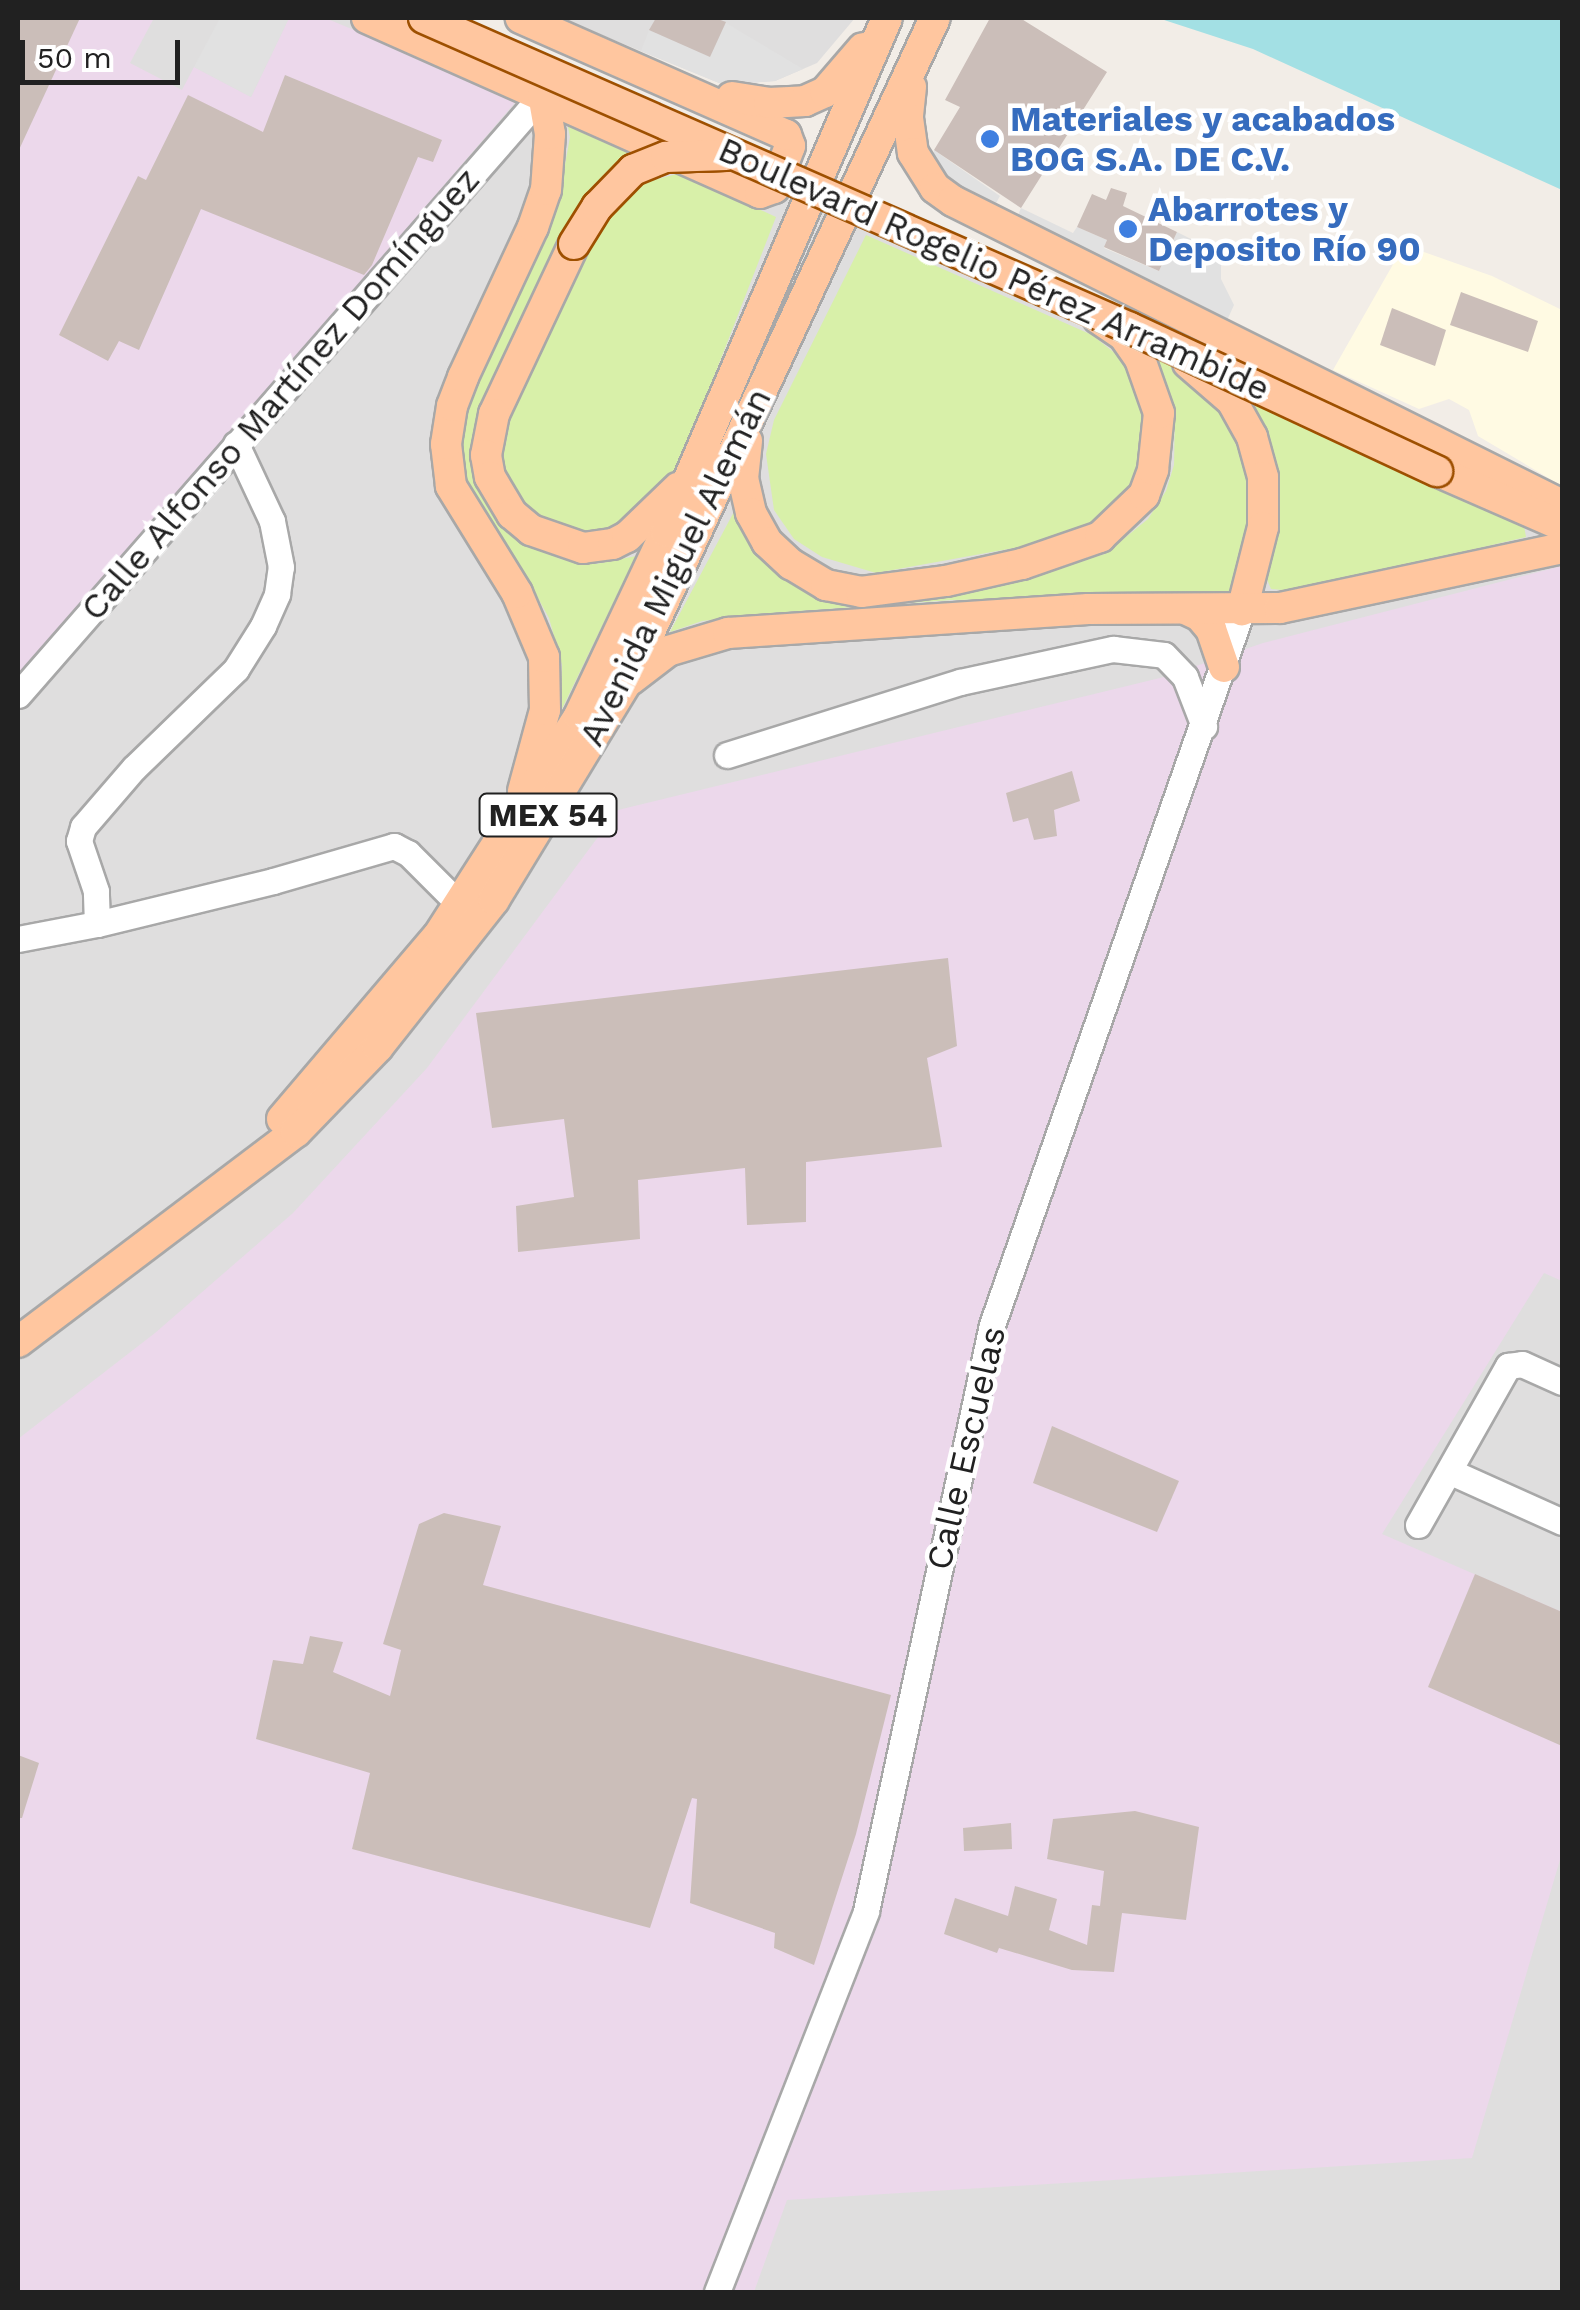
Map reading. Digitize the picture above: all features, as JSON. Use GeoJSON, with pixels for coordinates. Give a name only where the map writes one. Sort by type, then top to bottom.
{"type":"FeatureCollection","features":[{"type":"Feature","properties":{"kind":"main road"},"geometry":{"type":"LineString","coordinates":[[367,18],[760,193],[771,192],[790,140],[682,86],[521,18]]}},
{"type":"Feature","properties":{"kind":"main road","name":"Boulevard Rogelio Pérez Arrambide"},"geometry":{"type":"LineString","coordinates":[[424,18],[1562,517]]}},
{"type":"Feature","properties":{"kind":"main road","name":"Boulevard Rogelio Pérez Arrambide"},"geometry":{"type":"LineString","coordinates":[[464,18],[1036,271],[1562,526]]}},
{"type":"Feature","properties":{"kind":"main road"},"geometry":{"type":"LineString","coordinates":[[682,86],[768,103],[805,101],[824,92],[840,76],[886,18]]}},
{"type":"Feature","properties":{"kind":"main road","name":"Avenida Miguel Alemán"},"geometry":{"type":"LineString","coordinates":[[369,1039],[516,819],[579,716],[690,475],[886,18]]}},
{"type":"Feature","properties":{"kind":"main road","name":"Avenida Miguel Alemán"},"geometry":{"type":"LineString","coordinates":[[18,1342],[256,1159],[283,1118],[369,1039],[494,900],[626,683],[933,22]]}},
{"type":"Feature","properties":{"kind":"main road"},"geometry":{"type":"LineString","coordinates":[[915,61],[908,118],[913,154],[935,188],[953,201],[1562,505]]}},
{"type":"Feature","properties":{"kind":"main road"},"geometry":{"type":"LineString","coordinates":[[516,819],[544,710],[544,657],[517,593],[451,486],[446,444],[462,377],[534,227],[546,190],[551,147],[542,94]]}},
{"type":"Feature","properties":{"kind":"main road"},"geometry":{"type":"LineString","coordinates":[[690,475],[640,527],[612,544],[597,547],[545,538],[512,514],[500,498],[486,455],[494,414],[574,244],[598,207],[633,170],[684,155],[750,158]]}},
{"type":"Feature","properties":{"kind":"main road"},"geometry":{"type":"LineString","coordinates":[[753,408],[743,478],[751,513],[768,542],[790,564],[826,585],[861,592],[946,581],[1022,564],[1100,537],[1144,495],[1153,470],[1159,413],[1147,374],[1123,336],[1075,304]]}},
{"type":"Feature","properties":{"kind":"main road"},"geometry":{"type":"LineString","coordinates":[[1169,346],[1220,385],[1244,419],[1263,477],[1264,501],[1254,575],[1242,610]]}},
{"type":"Feature","properties":{"kind":"main road"},"geometry":{"type":"LineString","coordinates":[[626,683],[668,652],[728,633],[936,617],[1242,610],[1319,601],[1562,548]]}},
{"type":"Feature","properties":{"kind":"main road"},"geometry":{"type":"LineString","coordinates":[[1186,610],[1211,629],[1224,667]]}},
{"type":"Feature","properties":{"kind":"street","name":"Calle Alfonso Martínez Domínguez"},"geometry":{"type":"LineString","coordinates":[[18,695],[542,94]]}},
{"type":"Feature","properties":{"kind":"street"},"geometry":{"type":"LineString","coordinates":[[97,924],[96,891],[79,841],[82,827],[134,768],[236,670],[277,594],[281,568],[272,521],[236,444]]}},
{"type":"Feature","properties":{"kind":"street","name":"Calle Escuelas"},"geometry":{"type":"LineString","coordinates":[[718,2292],[866,1911],[992,1325],[1242,610]]}},
{"type":"Feature","properties":{"kind":"street"},"geometry":{"type":"LineString","coordinates":[[726,755],[948,686],[1113,649],[1164,655],[1184,677],[1204,726]]}},
{"type":"Feature","properties":{"kind":"street"},"geometry":{"type":"LineString","coordinates":[[18,939],[274,882],[394,846],[408,853],[459,904]]}},
{"type":"Feature","properties":{"kind":"street"},"geometry":{"type":"LineString","coordinates":[[1418,1525],[1508,1366],[1522,1364],[1562,1382]]}},
{"type":"Feature","properties":{"kind":"street"},"geometry":{"type":"LineString","coordinates":[[1451,1472],[1562,1522]]}},
{"type":"Feature","properties":{"kind":"shaded area"},"geometry":{"type":"Polygon","coordinates":[[[18,18],[411,18],[1562,531],[1562,2292],[18,2292],[18,18]]]}},
{"type":"Feature","properties":{"kind":"shaded area"},"geometry":{"type":"Polygon","coordinates":[[[18,18],[154,18],[130,63],[182,90],[194,67],[251,97],[289,18],[325,18],[519,98],[18,680],[18,18]]]}},
{"type":"Feature","properties":{"kind":"shaded area"},"geometry":{"type":"Polygon","coordinates":[[[220,18],[289,18],[251,97],[194,67],[220,18]]]}},
{"type":"Feature","properties":{"kind":"shaded area"},"geometry":{"type":"Polygon","coordinates":[[[560,18],[855,18],[817,63],[775,81],[724,85],[560,18]]]}},
{"type":"Feature","properties":{"kind":"shaded area"},"geometry":{"type":"Polygon","coordinates":[[[726,23],[803,69],[775,81],[724,85],[641,51],[649,30],[710,56],[726,23]]]}},
{"type":"Feature","properties":{"kind":"shaded area"},"geometry":{"type":"Polygon","coordinates":[[[934,150],[1000,196],[990,214],[932,170],[934,150]]]}},
{"type":"Feature","properties":{"kind":"shaded area"},"geometry":{"type":"Polygon","coordinates":[[[1021,208],[1073,233],[1077,227],[1107,240],[1104,248],[1159,271],[1177,232],[1201,244],[1221,265],[1221,279],[1234,305],[1224,327],[1014,224],[1021,208]]]}},
{"type":"Feature","properties":{"kind":"shaded area"},"geometry":{"type":"Polygon","coordinates":[[[1404,245],[1492,276],[1562,310],[1562,486],[1478,436],[1469,410],[1449,399],[1419,409],[1333,370],[1404,245]]]}},
{"type":"Feature","properties":{"kind":"shaded area"},"geometry":{"type":"Polygon","coordinates":[[[1562,566],[1562,1281],[1544,1273],[1382,1534],[1562,1612],[1562,1853],[1472,2158],[787,2200],[754,2292],[18,2292],[18,1439],[155,1333],[293,1213],[427,1068],[618,810],[1164,677],[1263,643],[1562,566]]]}},
{"type":"Feature","properties":{"kind":"green space"},"geometry":{"type":"Polygon","coordinates":[[[565,112],[643,149],[618,161],[590,189],[560,238],[476,430],[519,539],[560,559],[596,564],[636,556],[560,713],[562,665],[549,618],[523,571],[491,530],[469,488],[461,451],[463,415],[558,203],[570,137],[565,112]]]}},
{"type":"Feature","properties":{"kind":"green space"},"geometry":{"type":"Polygon","coordinates":[[[681,173],[776,217],[680,464],[659,494],[617,531],[559,529],[517,498],[507,480],[502,462],[513,407],[598,230],[638,184],[681,173]]]}},
{"type":"Feature","properties":{"kind":"green space"},"geometry":{"type":"Polygon","coordinates":[[[866,235],[1092,335],[1121,358],[1135,378],[1148,414],[1136,486],[1116,513],[1063,539],[876,573],[822,557],[794,539],[774,510],[766,454],[774,420],[866,235]]]}},
{"type":"Feature","properties":{"kind":"green space"},"geometry":{"type":"Polygon","coordinates":[[[1141,338],[1158,347],[1240,429],[1258,487],[1235,590],[1221,594],[952,600],[759,614],[702,621],[670,632],[737,506],[812,585],[1007,580],[1105,554],[1148,519],[1166,491],[1174,465],[1175,414],[1161,372],[1141,338]]]}},
{"type":"Feature","properties":{"kind":"green space"},"geometry":{"type":"Polygon","coordinates":[[[1237,389],[1524,526],[1526,537],[1296,591],[1271,589],[1266,577],[1278,532],[1276,470],[1237,389]]]}},
{"type":"Feature","properties":{"kind":"water"},"geometry":{"type":"Polygon","coordinates":[[[1158,18],[1562,18],[1562,190],[1253,49],[1158,18]]]}},
{"type":"Feature","properties":{"kind":"building"},"geometry":{"type":"Polygon","coordinates":[[[18,18],[80,18],[18,152],[18,18]]]}},
{"type":"Feature","properties":{"kind":"building"},"geometry":{"type":"Polygon","coordinates":[[[656,18],[715,18],[726,22],[710,57],[649,30],[656,18]]]}},
{"type":"Feature","properties":{"kind":"building"},"geometry":{"type":"Polygon","coordinates":[[[990,18],[1020,18],[1107,72],[1021,208],[934,150],[960,107],[945,100],[990,18]]]}},
{"type":"Feature","properties":{"kind":"building"},"geometry":{"type":"Polygon","coordinates":[[[285,75],[442,140],[433,162],[418,157],[372,265],[364,275],[201,209],[139,350],[119,341],[108,361],[59,335],[138,176],[146,180],[188,95],[263,132],[285,75]]]}},
{"type":"Feature","properties":{"kind":"building","name":"Abarrotes y Deposito Río 90"},"geometry":{"type":"Polygon","coordinates":[[[1111,188],[1127,193],[1123,206],[1177,232],[1159,271],[1104,247],[1107,240],[1077,227],[1092,194],[1106,200],[1111,188]]]}},
{"type":"Feature","properties":{"kind":"building"},"geometry":{"type":"Polygon","coordinates":[[[1461,292],[1538,321],[1528,352],[1450,325],[1461,292]]]}},
{"type":"Feature","properties":{"kind":"building"},"geometry":{"type":"Polygon","coordinates":[[[1392,308],[1446,330],[1435,366],[1380,345],[1392,308]]]}},
{"type":"Feature","properties":{"kind":"building"},"geometry":{"type":"Polygon","coordinates":[[[1072,771],[1080,801],[1054,810],[1057,836],[1034,840],[1028,818],[1013,822],[1006,793],[1072,771]]]}},
{"type":"Feature","properties":{"kind":"building"},"geometry":{"type":"Polygon","coordinates":[[[948,958],[957,1046],[927,1058],[942,1147],[806,1162],[806,1222],[747,1225],[745,1168],[638,1180],[640,1239],[518,1252],[516,1206],[574,1197],[564,1119],[492,1128],[476,1013],[948,958]]]}},
{"type":"Feature","properties":{"kind":"building"},"geometry":{"type":"Polygon","coordinates":[[[1052,1426],[1179,1481],[1157,1532],[1033,1483],[1052,1426]]]}},
{"type":"Feature","properties":{"kind":"building"},"geometry":{"type":"Polygon","coordinates":[[[444,1513],[501,1526],[483,1585],[891,1695],[856,1834],[814,1965],[774,1948],[775,1933],[690,1903],[697,1799],[692,1798],[650,1928],[352,1849],[370,1773],[256,1739],[273,1660],[303,1664],[310,1636],[343,1642],[333,1672],[390,1696],[401,1650],[383,1644],[419,1524],[444,1513]]]}},
{"type":"Feature","properties":{"kind":"building"},"geometry":{"type":"Polygon","coordinates":[[[1475,1574],[1562,1612],[1562,1746],[1428,1687],[1475,1574]]]}},
{"type":"Feature","properties":{"kind":"building"},"geometry":{"type":"Polygon","coordinates":[[[18,1755],[39,1763],[22,1818],[18,1818],[18,1755]]]}},
{"type":"Feature","properties":{"kind":"building"},"geometry":{"type":"Polygon","coordinates":[[[1135,1811],[1199,1827],[1186,1920],[1122,1913],[1114,1972],[1072,1970],[999,1948],[997,1953],[944,1934],[955,1898],[1008,1916],[1015,1886],[1057,1899],[1049,1930],[1087,1945],[1092,1905],[1100,1906],[1104,1871],[1047,1859],[1053,1819],[1135,1811]]]}},
{"type":"Feature","properties":{"kind":"building"},"geometry":{"type":"Polygon","coordinates":[[[1011,1823],[1012,1849],[964,1851],[963,1828],[1011,1823]]]}},
{"type":"Feature","properties":{"kind":"place","name":"Materiales y acabados BOG S.A. DE C.V."},"geometry":{"type":"Point","coordinates":[990,139]}},
{"type":"Feature","properties":{"kind":"place","name":"Abarrotes y Deposito Río 90"},"geometry":{"type":"Point","coordinates":[1128,229]}}]}
